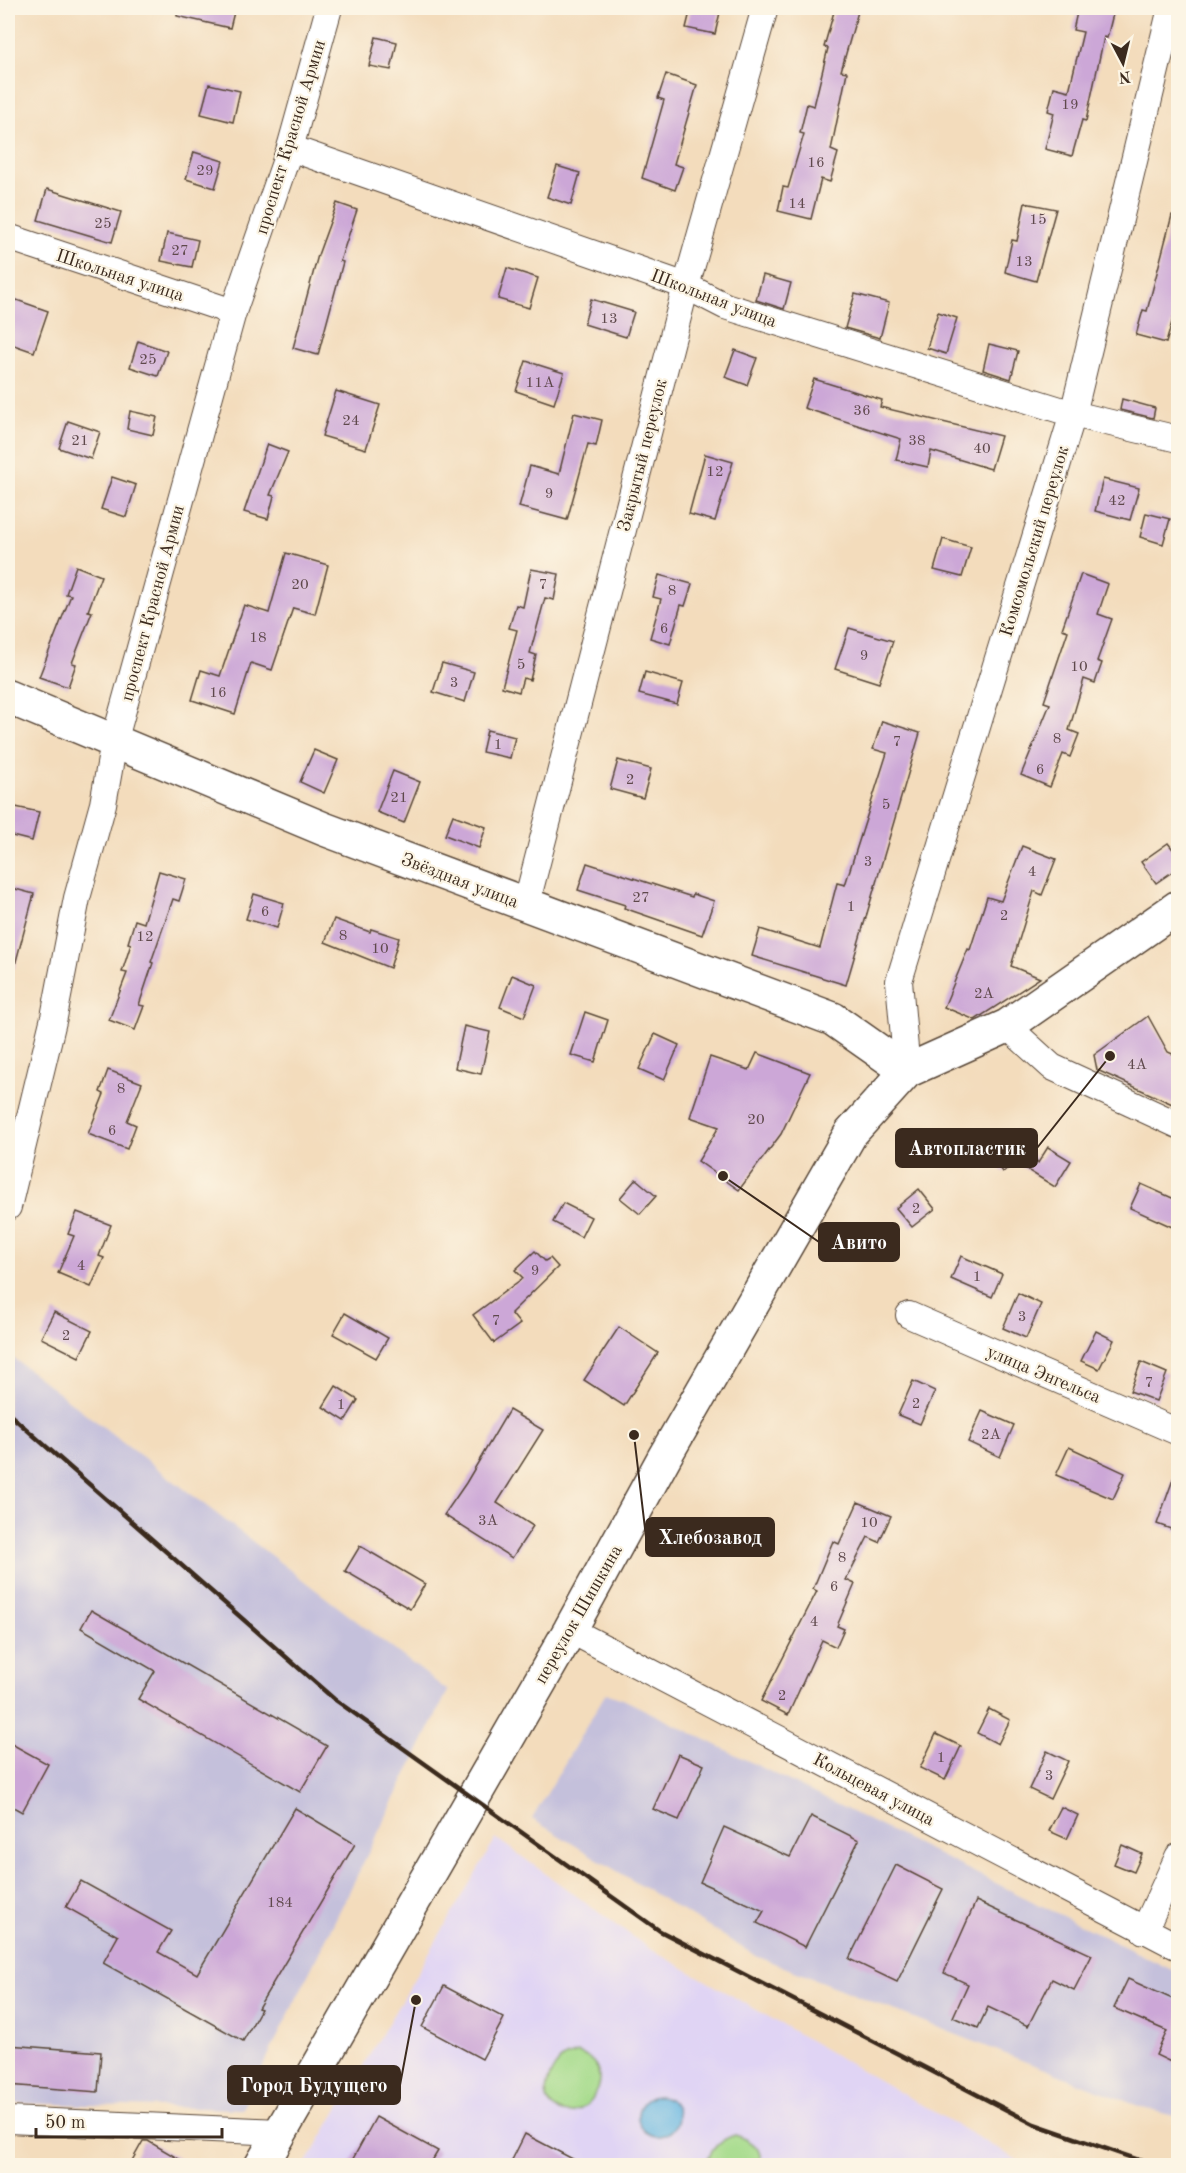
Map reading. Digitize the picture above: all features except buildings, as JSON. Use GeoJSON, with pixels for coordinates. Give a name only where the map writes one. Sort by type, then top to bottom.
{"type":"FeatureCollection","features":[{"type":"Feature","properties":{"kind":"main road","name":"Звёздная улица"},"geometry":{"type":"LineString","coordinates":[[8,697],[324,829],[833,1019],[907,1071]]}},
{"type":"Feature","properties":{"kind":"main road"},"geometry":{"type":"LineString","coordinates":[[907,1071],[1007,1026],[1179,907]]}},
{"type":"Feature","properties":{"kind":"main road","name":"переулок Шишкина"},"geometry":{"type":"LineString","coordinates":[[261,2166],[570,1630],[665,1456],[851,1133],[907,1071]]}},
{"type":"Feature","properties":{"kind":"street","name":"проспект Красной Армии"},"geometry":{"type":"LineString","coordinates":[[8,1207],[54,1017],[77,898],[104,804],[114,742],[233,312],[290,148],[329,8]]}},
{"type":"Feature","properties":{"kind":"street","name":"Закрытый переулок"},"geometry":{"type":"LineString","coordinates":[[526,905],[686,286],[765,8]]}},
{"type":"Feature","properties":{"kind":"street","name":"Комсомольский переулок"},"geometry":{"type":"LineString","coordinates":[[907,1071],[899,981],[1073,414],[1171,8]]}},
{"type":"Feature","properties":{"kind":"street","name":"Школьная улица"},"geometry":{"type":"LineString","coordinates":[[290,148],[686,286],[725,306],[1073,414],[1179,439]]}},
{"type":"Feature","properties":{"kind":"street","name":"Школьная улица"},"geometry":{"type":"LineString","coordinates":[[8,237],[233,312]]}},
{"type":"Feature","properties":{"kind":"street"},"geometry":{"type":"LineString","coordinates":[[1007,1026],[1052,1067],[1179,1125]]}},
{"type":"Feature","properties":{"kind":"street","name":"улица Энгельса"},"geometry":{"type":"LineString","coordinates":[[909,1315],[1179,1432]]}},
{"type":"Feature","properties":{"kind":"street","name":"Кольцевая улица"},"geometry":{"type":"LineString","coordinates":[[570,1630],[1144,1931],[1179,1947]]}},
{"type":"Feature","properties":{"kind":"street"},"geometry":{"type":"LineString","coordinates":[[1144,1931],[1179,1857]]}},
{"type":"Feature","properties":{"kind":"street"},"geometry":{"type":"LineString","coordinates":[[8,2120],[280,2133]]}},
{"type":"Feature","properties":{"kind":"shaded area"},"geometry":{"type":"Polygon","coordinates":[[[8,1354],[448,1691],[242,2109],[8,2103],[8,1354]]]}},
{"type":"Feature","properties":{"kind":"shaded area"},"geometry":{"type":"Polygon","coordinates":[[[606,1693],[625,1700],[1178,1973],[1178,2117],[1146,2109],[756,1956],[532,1819],[606,1693]]]}},
{"type":"Feature","properties":{"kind":"shaded area"},"geometry":{"type":"Polygon","coordinates":[[[496,1838],[647,1947],[1026,2165],[305,2166],[496,1838]]]}},
{"type":"Feature","properties":{"kind":"green space"},"geometry":{"type":"Polygon","coordinates":[[[577,2053],[591,2060],[598,2071],[599,2083],[594,2095],[586,2105],[575,2112],[564,2112],[552,2106],[548,2101],[548,2081],[559,2062],[577,2053]]]}},
{"type":"Feature","properties":{"kind":"green space"},"geometry":{"type":"Polygon","coordinates":[[[735,2135],[746,2139],[758,2149],[759,2165],[706,2165],[716,2146],[735,2135]]]}},
{"type":"Feature","properties":{"kind":"water"},"geometry":{"type":"Polygon","coordinates":[[[658,2096],[672,2102],[678,2116],[672,2130],[658,2136],[644,2130],[638,2116],[644,2102],[658,2096]]]}},
{"type":"Feature","properties":{"kind":"railway"},"geometry":{"type":"LineString","coordinates":[[8,1413],[334,1699],[660,1931],[1034,2124],[1156,2166]]}},
{"type":"Feature","properties":{"kind":"place","name":"Автопластик"},"geometry":{"type":"Point","coordinates":[1110,1056]}},
{"type":"Feature","properties":{"kind":"place","name":"Авито"},"geometry":{"type":"Point","coordinates":[723,1176]}},
{"type":"Feature","properties":{"kind":"place","name":"Хлебозавод"},"geometry":{"type":"Point","coordinates":[634,1435]}},
{"type":"Feature","properties":{"kind":"place","name":"Город Будущего"},"geometry":{"type":"Point","coordinates":[416,2000]}}]}
